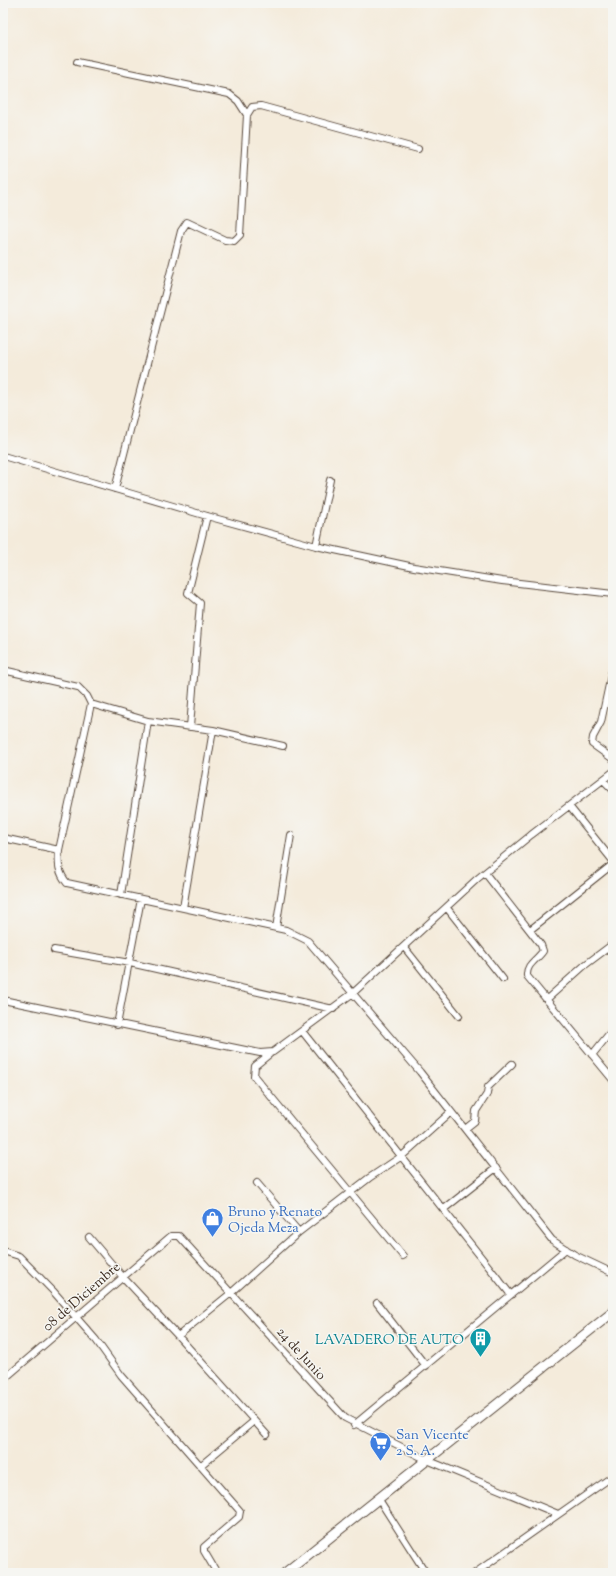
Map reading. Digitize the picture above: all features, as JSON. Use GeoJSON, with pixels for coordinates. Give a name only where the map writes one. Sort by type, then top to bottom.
{"type":"FeatureCollection","features":[{"type":"Feature","properties":{"kind":"main road"},"geometry":{"type":"LineString","coordinates":[[285,1573],[613,1312]]}},
{"type":"Feature","properties":{"kind":"street"},"geometry":{"type":"LineString","coordinates":[[77,62],[229,94],[238,102],[247,115]]}},
{"type":"Feature","properties":{"kind":"street"},"geometry":{"type":"LineString","coordinates":[[115,489],[181,231],[187,222],[225,240],[234,241],[240,235],[247,115],[252,107],[261,106],[418,149]]}},
{"type":"Feature","properties":{"kind":"street"},"geometry":{"type":"LineString","coordinates":[[3,456],[207,516],[316,546],[414,567],[502,581],[613,594]]}},
{"type":"Feature","properties":{"kind":"street"},"geometry":{"type":"LineString","coordinates":[[316,546],[330,480]]}},
{"type":"Feature","properties":{"kind":"street"},"geometry":{"type":"LineString","coordinates":[[190,727],[200,603],[188,593],[207,516]]}},
{"type":"Feature","properties":{"kind":"street"},"geometry":{"type":"LineString","coordinates":[[613,666],[601,722],[593,737],[592,744],[613,759]]}},
{"type":"Feature","properties":{"kind":"street"},"geometry":{"type":"LineString","coordinates":[[3,670],[78,687],[91,704],[148,721],[212,730],[283,746]]}},
{"type":"Feature","properties":{"kind":"street"},"geometry":{"type":"LineString","coordinates":[[91,704],[59,850],[58,866],[60,874],[67,883],[286,930],[308,941],[452,1112],[552,1240],[566,1249],[613,1273]]}},
{"type":"Feature","properties":{"kind":"street"},"geometry":{"type":"LineString","coordinates":[[121,894],[148,721]]}},
{"type":"Feature","properties":{"kind":"street"},"geometry":{"type":"LineString","coordinates":[[183,908],[212,730]]}},
{"type":"Feature","properties":{"kind":"street"},"geometry":{"type":"LineString","coordinates":[[403,1256],[254,1076],[255,1066],[353,993],[485,873],[613,772]]}},
{"type":"Feature","properties":{"kind":"street"},"geometry":{"type":"LineString","coordinates":[[603,780],[613,790]]}},
{"type":"Feature","properties":{"kind":"street"},"geometry":{"type":"LineString","coordinates":[[568,806],[613,861]]}},
{"type":"Feature","properties":{"kind":"street"},"geometry":{"type":"LineString","coordinates":[[276,928],[291,834]]}},
{"type":"Feature","properties":{"kind":"street"},"geometry":{"type":"LineString","coordinates":[[3,838],[59,850]]}},
{"type":"Feature","properties":{"kind":"street"},"geometry":{"type":"LineString","coordinates":[[530,930],[613,864]]}},
{"type":"Feature","properties":{"kind":"street"},"geometry":{"type":"LineString","coordinates":[[485,873],[541,945],[543,951],[530,964],[527,970],[527,976],[613,1080]]}},
{"type":"Feature","properties":{"kind":"street"},"geometry":{"type":"LineString","coordinates":[[117,1025],[141,899]]}},
{"type":"Feature","properties":{"kind":"street"},"geometry":{"type":"LineString","coordinates":[[447,908],[503,979]]}},
{"type":"Feature","properties":{"kind":"street"},"geometry":{"type":"LineString","coordinates":[[547,999],[585,965],[613,944]]}},
{"type":"Feature","properties":{"kind":"street"},"geometry":{"type":"LineString","coordinates":[[404,947],[459,1016]]}},
{"type":"Feature","properties":{"kind":"street"},"geometry":{"type":"LineString","coordinates":[[54,950],[130,963],[333,1009]]}},
{"type":"Feature","properties":{"kind":"street"},"geometry":{"type":"LineString","coordinates":[[3,1000],[117,1025],[260,1053],[273,1052]]}},
{"type":"Feature","properties":{"kind":"street"},"geometry":{"type":"LineString","coordinates":[[592,1055],[613,1029]]}},
{"type":"Feature","properties":{"kind":"street"},"geometry":{"type":"LineString","coordinates":[[302,1031],[511,1295]]}},
{"type":"Feature","properties":{"kind":"street"},"geometry":{"type":"LineString","coordinates":[[465,1128],[475,1121],[476,1111],[487,1094],[488,1087],[512,1064]]}},
{"type":"Feature","properties":{"kind":"street"},"geometry":{"type":"LineString","coordinates":[[178,1336],[231,1293],[299,1232],[350,1192],[402,1157],[452,1112]]}},
{"type":"Feature","properties":{"kind":"street"},"geometry":{"type":"LineString","coordinates":[[444,1209],[496,1168]]}},
{"type":"Feature","properties":{"kind":"street"},"geometry":{"type":"LineString","coordinates":[[257,1183],[299,1232]]}},
{"type":"Feature","properties":{"kind":"street","name":"08 de Diciembre"},"geometry":{"type":"LineString","coordinates":[[3,1380],[122,1276],[171,1236],[179,1236]]}},
{"type":"Feature","properties":{"kind":"street","name":"24 de Junio"},"geometry":{"type":"LineString","coordinates":[[179,1236],[345,1418],[354,1425],[426,1460],[558,1514]]}},
{"type":"Feature","properties":{"kind":"street"},"geometry":{"type":"LineString","coordinates":[[89,1237],[122,1276],[267,1435]]}},
{"type":"Feature","properties":{"kind":"street"},"geometry":{"type":"LineString","coordinates":[[354,1425],[566,1249]]}},
{"type":"Feature","properties":{"kind":"street"},"geometry":{"type":"LineString","coordinates":[[3,1251],[19,1256],[76,1316],[96,1340],[121,1375],[240,1512],[239,1517],[204,1547],[204,1552],[217,1573]]}},
{"type":"Feature","properties":{"kind":"street"},"geometry":{"type":"LineString","coordinates":[[377,1303],[426,1366]]}},
{"type":"Feature","properties":{"kind":"street"},"geometry":{"type":"LineString","coordinates":[[200,1466],[254,1421]]}},
{"type":"Feature","properties":{"kind":"street"},"geometry":{"type":"LineString","coordinates":[[475,1573],[613,1476]]}},
{"type":"Feature","properties":{"kind":"street"},"geometry":{"type":"LineString","coordinates":[[378,1498],[426,1573]]}},
{"type":"Feature","properties":{"kind":"place","name":"Bruno y Renato Ojeda Meza"},"geometry":{"type":"Point","coordinates":[212,1238]}},
{"type":"Feature","properties":{"kind":"place","name":"LAVADERO DE AUTO"},"geometry":{"type":"Point","coordinates":[480,1358]}},
{"type":"Feature","properties":{"kind":"place","name":"San Vicente 2 S. A."},"geometry":{"type":"Point","coordinates":[380,1462]}}]}
